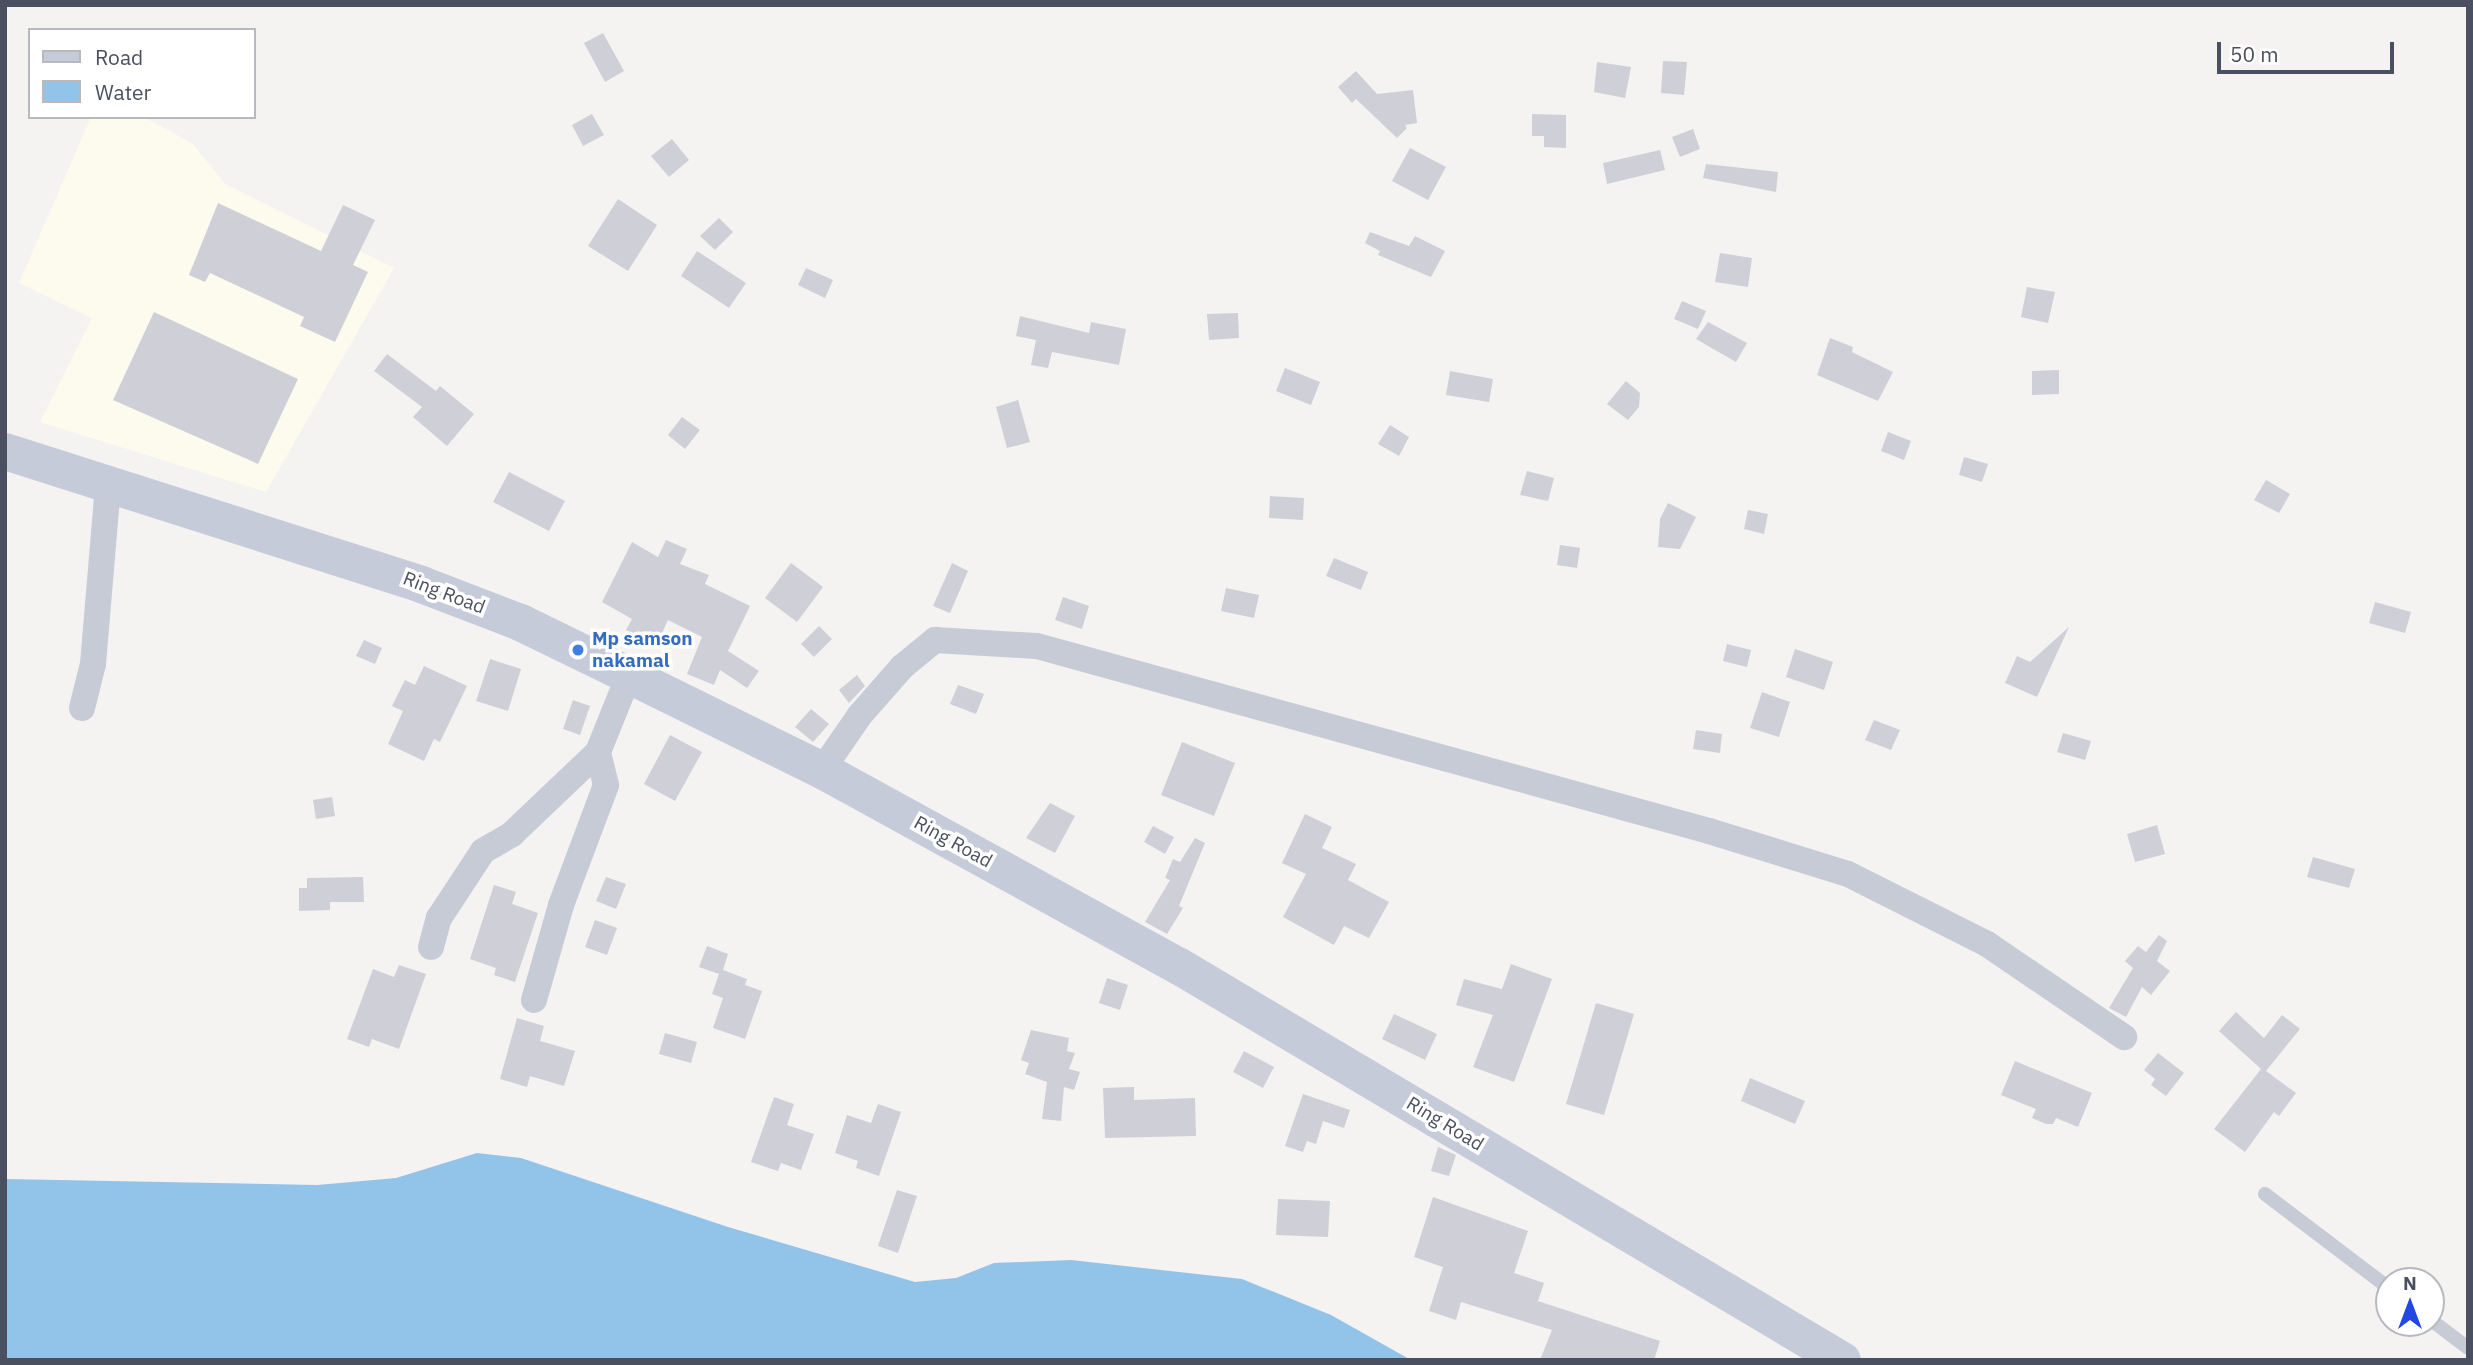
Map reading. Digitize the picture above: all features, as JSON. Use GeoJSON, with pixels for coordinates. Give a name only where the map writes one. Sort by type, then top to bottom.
{"type":"FeatureCollection","features":[{"type":"Feature","properties":{"kind":"main road","name":"Ring Road"},"geometry":{"type":"LineString","coordinates":[[5,451],[421,584],[520,622],[822,770],[1179,966],[1842,1360]]}},
{"type":"Feature","properties":{"kind":"street"},"geometry":{"type":"LineString","coordinates":[[82,708],[93,664],[108,484]]}},
{"type":"Feature","properties":{"kind":"street"},"geometry":{"type":"LineString","coordinates":[[822,770],[860,715],[902,667],[935,640],[1037,646],[1709,831],[1848,874],[1987,944],[2124,1037]]}},
{"type":"Feature","properties":{"kind":"street"},"geometry":{"type":"LineString","coordinates":[[431,947],[439,918],[483,851],[531,818],[598,752],[629,675]]}},
{"type":"Feature","properties":{"kind":"street"},"geometry":{"type":"LineString","coordinates":[[534,1000],[554,928],[606,785],[598,752]]}},
{"type":"Feature","properties":{"kind":"lane"},"geometry":{"type":"LineString","coordinates":[[2265,1194],[2375,1278]]}},
{"type":"Feature","properties":{"kind":"lane"},"geometry":{"type":"LineString","coordinates":[[2445,1331],[2468,1348]]}},
{"type":"Feature","properties":{"kind":"shaded area"},"geometry":{"type":"Polygon","coordinates":[[[90,119],[148,119],[193,144],[225,184],[394,268],[266,492],[40,422],[92,318],[19,283],[90,119]]]}},
{"type":"Feature","properties":{"kind":"water"},"geometry":{"type":"Polygon","coordinates":[[[477,1153],[521,1158],[728,1227],[915,1282],[956,1278],[994,1263],[1071,1260],[1242,1279],[1331,1315],[1411,1360],[5,1360],[5,1179],[317,1185],[396,1178],[477,1153]]]}},
{"type":"Feature","properties":{"kind":"building"},"geometry":{"type":"Polygon","coordinates":[[[603,33],[624,71],[605,82],[584,43],[603,33]]]}},
{"type":"Feature","properties":{"kind":"building"},"geometry":{"type":"Polygon","coordinates":[[[1663,61],[1687,62],[1684,95],[1661,93],[1663,61]]]}},
{"type":"Feature","properties":{"kind":"building"},"geometry":{"type":"Polygon","coordinates":[[[1597,62],[1631,67],[1625,98],[1594,92],[1597,62]]]}},
{"type":"Feature","properties":{"kind":"building"},"geometry":{"type":"Polygon","coordinates":[[[1356,71],[1377,94],[1413,90],[1417,123],[1405,125],[1407,128],[1397,138],[1356,99],[1352,103],[1338,87],[1356,71]]]}},
{"type":"Feature","properties":{"kind":"building"},"geometry":{"type":"Polygon","coordinates":[[[592,114],[604,135],[583,146],[572,125],[592,114]]]}},
{"type":"Feature","properties":{"kind":"building"},"geometry":{"type":"Polygon","coordinates":[[[1532,114],[1566,115],[1566,148],[1544,147],[1544,136],[1532,136],[1532,114]]]}},
{"type":"Feature","properties":{"kind":"building"},"geometry":{"type":"Polygon","coordinates":[[[1693,129],[1700,149],[1680,157],[1672,137],[1693,129]]]}},
{"type":"Feature","properties":{"kind":"building"},"geometry":{"type":"Polygon","coordinates":[[[672,139],[689,160],[669,177],[651,156],[672,139]]]}},
{"type":"Feature","properties":{"kind":"building"},"geometry":{"type":"Polygon","coordinates":[[[1410,148],[1446,167],[1428,200],[1392,181],[1410,148]]]}},
{"type":"Feature","properties":{"kind":"building"},"geometry":{"type":"Polygon","coordinates":[[[1660,150],[1665,170],[1607,184],[1603,163],[1660,150]]]}},
{"type":"Feature","properties":{"kind":"building"},"geometry":{"type":"Polygon","coordinates":[[[1706,164],[1778,172],[1776,192],[1703,178],[1706,164]]]}},
{"type":"Feature","properties":{"kind":"building"},"geometry":{"type":"Polygon","coordinates":[[[618,199],[657,225],[628,271],[588,246],[618,199]]]}},
{"type":"Feature","properties":{"kind":"building"},"geometry":{"type":"Polygon","coordinates":[[[218,203],[321,251],[343,205],[375,220],[353,265],[368,272],[335,342],[300,326],[304,317],[210,273],[205,282],[189,275],[218,203]]]}},
{"type":"Feature","properties":{"kind":"building"},"geometry":{"type":"Polygon","coordinates":[[[719,218],[733,232],[715,250],[700,236],[719,218]]]}},
{"type":"Feature","properties":{"kind":"building"},"geometry":{"type":"Polygon","coordinates":[[[1370,232],[1409,246],[1415,236],[1445,251],[1431,277],[1378,255],[1380,251],[1365,243],[1370,232]]]}},
{"type":"Feature","properties":{"kind":"building"},"geometry":{"type":"Polygon","coordinates":[[[697,251],[746,283],[729,308],[681,276],[697,251]]]}},
{"type":"Feature","properties":{"kind":"building"},"geometry":{"type":"Polygon","coordinates":[[[1720,253],[1752,258],[1748,287],[1715,282],[1720,253]]]}},
{"type":"Feature","properties":{"kind":"building"},"geometry":{"type":"Polygon","coordinates":[[[806,268],[833,280],[825,298],[798,285],[806,268]]]}},
{"type":"Feature","properties":{"kind":"building"},"geometry":{"type":"Polygon","coordinates":[[[2027,287],[2055,292],[2048,323],[2021,317],[2027,287]]]}},
{"type":"Feature","properties":{"kind":"building"},"geometry":{"type":"Polygon","coordinates":[[[1682,301],[1706,311],[1698,329],[1674,319],[1682,301]]]}},
{"type":"Feature","properties":{"kind":"building"},"geometry":{"type":"Polygon","coordinates":[[[154,312],[298,379],[258,464],[113,400],[154,312]]]}},
{"type":"Feature","properties":{"kind":"building"},"geometry":{"type":"Polygon","coordinates":[[[1238,313],[1239,338],[1209,340],[1207,314],[1238,313]]]}},
{"type":"Feature","properties":{"kind":"building"},"geometry":{"type":"Polygon","coordinates":[[[1020,316],[1089,333],[1091,322],[1126,329],[1119,365],[1052,352],[1048,368],[1031,365],[1036,340],[1016,336],[1020,316]]]}},
{"type":"Feature","properties":{"kind":"building"},"geometry":{"type":"Polygon","coordinates":[[[1708,322],[1747,343],[1736,362],[1696,339],[1708,322]]]}},
{"type":"Feature","properties":{"kind":"building"},"geometry":{"type":"Polygon","coordinates":[[[1830,338],[1853,347],[1852,352],[1893,372],[1878,401],[1817,375],[1830,338]]]}},
{"type":"Feature","properties":{"kind":"building"},"geometry":{"type":"Polygon","coordinates":[[[387,354],[436,391],[440,386],[474,414],[447,446],[413,417],[422,407],[374,371],[387,354]]]}},
{"type":"Feature","properties":{"kind":"building"},"geometry":{"type":"Polygon","coordinates":[[[1285,368],[1320,382],[1311,405],[1276,391],[1285,368]]]}},
{"type":"Feature","properties":{"kind":"building"},"geometry":{"type":"Polygon","coordinates":[[[2059,370],[2059,394],[2032,395],[2032,371],[2059,370]]]}},
{"type":"Feature","properties":{"kind":"building"},"geometry":{"type":"Polygon","coordinates":[[[1450,371],[1493,379],[1489,402],[1446,395],[1450,371]]]}},
{"type":"Feature","properties":{"kind":"building"},"geometry":{"type":"Polygon","coordinates":[[[1626,381],[1640,393],[1639,407],[1628,420],[1607,404],[1626,381]]]}},
{"type":"Feature","properties":{"kind":"building"},"geometry":{"type":"Polygon","coordinates":[[[1018,400],[1030,442],[1007,448],[996,407],[1018,400]]]}},
{"type":"Feature","properties":{"kind":"building"},"geometry":{"type":"Polygon","coordinates":[[[682,417],[700,430],[685,449],[668,435],[682,417]]]}},
{"type":"Feature","properties":{"kind":"building"},"geometry":{"type":"Polygon","coordinates":[[[1390,425],[1409,437],[1399,456],[1378,444],[1390,425]]]}},
{"type":"Feature","properties":{"kind":"building"},"geometry":{"type":"Polygon","coordinates":[[[1888,432],[1911,441],[1904,460],[1881,451],[1888,432]]]}},
{"type":"Feature","properties":{"kind":"building"},"geometry":{"type":"Polygon","coordinates":[[[1964,457],[1988,464],[1982,482],[1959,475],[1964,457]]]}},
{"type":"Feature","properties":{"kind":"building"},"geometry":{"type":"Polygon","coordinates":[[[1527,471],[1554,478],[1548,501],[1520,495],[1527,471]]]}},
{"type":"Feature","properties":{"kind":"building"},"geometry":{"type":"Polygon","coordinates":[[[509,472],[565,501],[549,531],[493,502],[509,472]]]}},
{"type":"Feature","properties":{"kind":"building"},"geometry":{"type":"Polygon","coordinates":[[[2266,480],[2290,494],[2279,513],[2254,500],[2266,480]]]}},
{"type":"Feature","properties":{"kind":"building"},"geometry":{"type":"Polygon","coordinates":[[[1270,496],[1304,498],[1303,520],[1269,518],[1270,496]]]}},
{"type":"Feature","properties":{"kind":"building"},"geometry":{"type":"Polygon","coordinates":[[[1668,503],[1696,517],[1680,549],[1658,547],[1660,519],[1668,503]]]}},
{"type":"Feature","properties":{"kind":"building"},"geometry":{"type":"Polygon","coordinates":[[[1748,510],[1768,514],[1764,534],[1744,529],[1748,510]]]}},
{"type":"Feature","properties":{"kind":"building"},"geometry":{"type":"Polygon","coordinates":[[[666,540],[687,549],[680,564],[709,575],[705,584],[750,606],[728,651],[759,671],[747,688],[720,670],[714,685],[687,674],[702,637],[668,620],[656,646],[626,630],[632,619],[602,602],[632,542],[658,557],[666,540]]]}},
{"type":"Feature","properties":{"kind":"building"},"geometry":{"type":"Polygon","coordinates":[[[1560,545],[1580,548],[1577,568],[1557,565],[1560,545]]]}},
{"type":"Feature","properties":{"kind":"building"},"geometry":{"type":"Polygon","coordinates":[[[1334,558],[1368,572],[1361,590],[1326,576],[1334,558]]]}},
{"type":"Feature","properties":{"kind":"building"},"geometry":{"type":"Polygon","coordinates":[[[791,563],[823,587],[797,622],[765,598],[791,563]]]}},
{"type":"Feature","properties":{"kind":"building"},"geometry":{"type":"Polygon","coordinates":[[[952,563],[968,571],[950,613],[933,606],[952,563]]]}},
{"type":"Feature","properties":{"kind":"building"},"geometry":{"type":"Polygon","coordinates":[[[1226,588],[1259,595],[1254,618],[1221,611],[1226,588]]]}},
{"type":"Feature","properties":{"kind":"building"},"geometry":{"type":"Polygon","coordinates":[[[1063,597],[1089,606],[1082,629],[1055,620],[1063,597]]]}},
{"type":"Feature","properties":{"kind":"building"},"geometry":{"type":"Polygon","coordinates":[[[2375,602],[2411,612],[2405,633],[2369,623],[2375,602]]]}},
{"type":"Feature","properties":{"kind":"building"},"geometry":{"type":"Polygon","coordinates":[[[819,626],[832,639],[814,657],[801,644],[819,626]]]}},
{"type":"Feature","properties":{"kind":"building"},"geometry":{"type":"Polygon","coordinates":[[[2069,627],[2037,697],[2005,683],[2017,656],[2030,662],[2069,627]]]}},
{"type":"Feature","properties":{"kind":"building"},"geometry":{"type":"Polygon","coordinates":[[[364,640],[382,648],[375,664],[356,656],[364,640]]]}},
{"type":"Feature","properties":{"kind":"building"},"geometry":{"type":"Polygon","coordinates":[[[1727,644],[1751,650],[1747,667],[1723,661],[1727,644]]]}},
{"type":"Feature","properties":{"kind":"building"},"geometry":{"type":"Polygon","coordinates":[[[1795,649],[1833,662],[1824,690],[1786,677],[1795,649]]]}},
{"type":"Feature","properties":{"kind":"building"},"geometry":{"type":"Polygon","coordinates":[[[490,659],[521,669],[508,711],[476,701],[490,659]]]}},
{"type":"Feature","properties":{"kind":"building"},"geometry":{"type":"Polygon","coordinates":[[[424,666],[467,686],[440,742],[434,739],[424,761],[388,744],[403,711],[392,706],[405,680],[415,685],[424,666]]]}},
{"type":"Feature","properties":{"kind":"building"},"geometry":{"type":"Polygon","coordinates":[[[857,675],[865,686],[849,703],[839,690],[857,675]]]}},
{"type":"Feature","properties":{"kind":"building"},"geometry":{"type":"Polygon","coordinates":[[[958,685],[984,694],[976,714],[950,704],[958,685]]]}},
{"type":"Feature","properties":{"kind":"building"},"geometry":{"type":"Polygon","coordinates":[[[1762,692],[1790,702],[1779,737],[1750,728],[1762,692]]]}},
{"type":"Feature","properties":{"kind":"building"},"geometry":{"type":"Polygon","coordinates":[[[573,700],[590,706],[580,735],[563,729],[573,700]]]}},
{"type":"Feature","properties":{"kind":"building"},"geometry":{"type":"Polygon","coordinates":[[[811,709],[829,724],[813,742],[795,727],[811,709]]]}},
{"type":"Feature","properties":{"kind":"building"},"geometry":{"type":"Polygon","coordinates":[[[1874,720],[1900,730],[1891,750],[1865,740],[1874,720]]]}},
{"type":"Feature","properties":{"kind":"building"},"geometry":{"type":"Polygon","coordinates":[[[1696,730],[1722,734],[1720,753],[1693,749],[1696,730]]]}},
{"type":"Feature","properties":{"kind":"building"},"geometry":{"type":"Polygon","coordinates":[[[2063,733],[2091,741],[2085,760],[2057,752],[2063,733]]]}},
{"type":"Feature","properties":{"kind":"building"},"geometry":{"type":"Polygon","coordinates":[[[670,735],[702,752],[675,801],[644,784],[670,735]]]}},
{"type":"Feature","properties":{"kind":"building"},"geometry":{"type":"Polygon","coordinates":[[[1182,742],[1235,763],[1214,816],[1161,795],[1182,742]]]}},
{"type":"Feature","properties":{"kind":"building"},"geometry":{"type":"Polygon","coordinates":[[[332,797],[335,816],[316,819],[313,800],[332,797]]]}},
{"type":"Feature","properties":{"kind":"building"},"geometry":{"type":"Polygon","coordinates":[[[1050,803],[1075,816],[1055,853],[1026,838],[1050,803]]]}},
{"type":"Feature","properties":{"kind":"building"},"geometry":{"type":"Polygon","coordinates":[[[1305,814],[1332,827],[1322,848],[1356,864],[1348,880],[1389,902],[1369,938],[1344,926],[1334,945],[1283,917],[1306,874],[1282,863],[1305,814]]]}},
{"type":"Feature","properties":{"kind":"building"},"geometry":{"type":"Polygon","coordinates":[[[2157,825],[2165,854],[2135,862],[2127,834],[2157,825]]]}},
{"type":"Feature","properties":{"kind":"building"},"geometry":{"type":"Polygon","coordinates":[[[1153,826],[1174,837],[1165,854],[1144,842],[1153,826]]]}},
{"type":"Feature","properties":{"kind":"building"},"geometry":{"type":"Polygon","coordinates":[[[1195,838],[1205,843],[1179,906],[1183,908],[1167,934],[1145,922],[1170,880],[1165,878],[1173,859],[1180,862],[1195,838]]]}},
{"type":"Feature","properties":{"kind":"building"},"geometry":{"type":"Polygon","coordinates":[[[2313,857],[2355,869],[2349,888],[2307,877],[2313,857]]]}},
{"type":"Feature","properties":{"kind":"building"},"geometry":{"type":"Polygon","coordinates":[[[363,877],[364,902],[330,902],[330,910],[299,911],[299,888],[307,888],[307,878],[363,877]]]}},
{"type":"Feature","properties":{"kind":"building"},"geometry":{"type":"Polygon","coordinates":[[[606,877],[626,884],[616,909],[596,901],[606,877]]]}},
{"type":"Feature","properties":{"kind":"building"},"geometry":{"type":"Polygon","coordinates":[[[494,885],[516,892],[512,904],[538,913],[515,982],[494,975],[496,968],[470,959],[494,885]]]}},
{"type":"Feature","properties":{"kind":"building"},"geometry":{"type":"Polygon","coordinates":[[[595,920],[617,928],[607,955],[585,947],[595,920]]]}},
{"type":"Feature","properties":{"kind":"building"},"geometry":{"type":"Polygon","coordinates":[[[2159,935],[2167,941],[2157,961],[2170,971],[2151,995],[2142,987],[2126,1017],[2109,1008],[2133,968],[2125,961],[2138,946],[2146,952],[2159,935]]]}},
{"type":"Feature","properties":{"kind":"building"},"geometry":{"type":"Polygon","coordinates":[[[707,946],[728,954],[723,970],[747,979],[745,985],[762,991],[745,1039],[713,1028],[723,998],[712,994],[719,974],[699,967],[707,946]]]}},
{"type":"Feature","properties":{"kind":"building"},"geometry":{"type":"Polygon","coordinates":[[[1511,964],[1552,979],[1514,1082],[1473,1067],[1493,1015],[1456,1005],[1464,979],[1502,989],[1511,964]]]}},
{"type":"Feature","properties":{"kind":"building"},"geometry":{"type":"Polygon","coordinates":[[[399,965],[426,974],[399,1049],[372,1039],[369,1047],[347,1039],[373,969],[394,977],[399,965]]]}},
{"type":"Feature","properties":{"kind":"building"},"geometry":{"type":"Polygon","coordinates":[[[1107,978],[1128,985],[1120,1010],[1099,1003],[1107,978]]]}},
{"type":"Feature","properties":{"kind":"building"},"geometry":{"type":"Polygon","coordinates":[[[1596,1003],[1634,1014],[1604,1115],[1566,1104],[1596,1003]]]}},
{"type":"Feature","properties":{"kind":"building"},"geometry":{"type":"Polygon","coordinates":[[[2236,1012],[2264,1038],[2282,1015],[2300,1029],[2266,1071],[2296,1093],[2279,1116],[2274,1112],[2245,1152],[2214,1129],[2261,1069],[2219,1031],[2236,1012]]]}},
{"type":"Feature","properties":{"kind":"building"},"geometry":{"type":"Polygon","coordinates":[[[1394,1014],[1437,1034],[1425,1060],[1382,1039],[1394,1014]]]}},
{"type":"Feature","properties":{"kind":"building"},"geometry":{"type":"Polygon","coordinates":[[[517,1018],[544,1026],[540,1041],[575,1051],[564,1086],[530,1076],[527,1087],[500,1079],[517,1018]]]}},
{"type":"Feature","properties":{"kind":"building"},"geometry":{"type":"Polygon","coordinates":[[[1031,1030],[1069,1038],[1067,1051],[1075,1053],[1069,1069],[1080,1072],[1074,1090],[1064,1087],[1061,1121],[1042,1119],[1047,1082],[1025,1074],[1029,1063],[1021,1060],[1031,1030]]]}},
{"type":"Feature","properties":{"kind":"building"},"geometry":{"type":"Polygon","coordinates":[[[665,1033],[697,1042],[691,1063],[659,1054],[665,1033]]]}},
{"type":"Feature","properties":{"kind":"building"},"geometry":{"type":"Polygon","coordinates":[[[1244,1051],[1274,1067],[1263,1088],[1233,1072],[1244,1051]]]}},
{"type":"Feature","properties":{"kind":"building"},"geometry":{"type":"Polygon","coordinates":[[[2158,1053],[2184,1073],[2166,1096],[2151,1085],[2155,1079],[2144,1070],[2158,1053]]]}},
{"type":"Feature","properties":{"kind":"building"},"geometry":{"type":"Polygon","coordinates":[[[2015,1061],[2092,1093],[2078,1127],[2056,1118],[2053,1124],[2046,1124],[2032,1118],[2036,1109],[2001,1095],[2015,1061]]]}},
{"type":"Feature","properties":{"kind":"building"},"geometry":{"type":"Polygon","coordinates":[[[1750,1078],[1805,1101],[1795,1124],[1741,1101],[1750,1078]]]}},
{"type":"Feature","properties":{"kind":"building"},"geometry":{"type":"Polygon","coordinates":[[[1134,1087],[1134,1100],[1195,1098],[1196,1136],[1105,1138],[1103,1088],[1134,1087]]]}},
{"type":"Feature","properties":{"kind":"building"},"geometry":{"type":"Polygon","coordinates":[[[1303,1094],[1350,1110],[1344,1128],[1323,1121],[1316,1144],[1307,1141],[1303,1152],[1285,1146],[1303,1094]]]}},
{"type":"Feature","properties":{"kind":"building"},"geometry":{"type":"Polygon","coordinates":[[[774,1097],[794,1104],[787,1125],[814,1134],[801,1170],[781,1163],[778,1171],[751,1162],[774,1097]]]}},
{"type":"Feature","properties":{"kind":"building"},"geometry":{"type":"Polygon","coordinates":[[[878,1104],[901,1112],[879,1176],[856,1168],[858,1161],[835,1153],[847,1115],[871,1123],[878,1104]]]}},
{"type":"Feature","properties":{"kind":"building"},"geometry":{"type":"Polygon","coordinates":[[[1438,1147],[1456,1155],[1449,1176],[1431,1171],[1438,1147]]]}},
{"type":"Feature","properties":{"kind":"building"},"geometry":{"type":"Polygon","coordinates":[[[897,1190],[917,1196],[898,1253],[878,1246],[897,1190]]]}},
{"type":"Feature","properties":{"kind":"building"},"geometry":{"type":"Polygon","coordinates":[[[1433,1197],[1528,1231],[1514,1273],[1544,1283],[1538,1301],[1660,1341],[1654,1360],[1540,1360],[1552,1330],[1461,1302],[1456,1320],[1429,1311],[1443,1267],[1414,1257],[1433,1197]]]}},
{"type":"Feature","properties":{"kind":"building"},"geometry":{"type":"Polygon","coordinates":[[[1278,1199],[1330,1201],[1328,1237],[1276,1235],[1278,1199]]]}},
{"type":"Feature","properties":{"kind":"place","name":"Mp samson nakamal"},"geometry":{"type":"Point","coordinates":[578,650]}}]}
